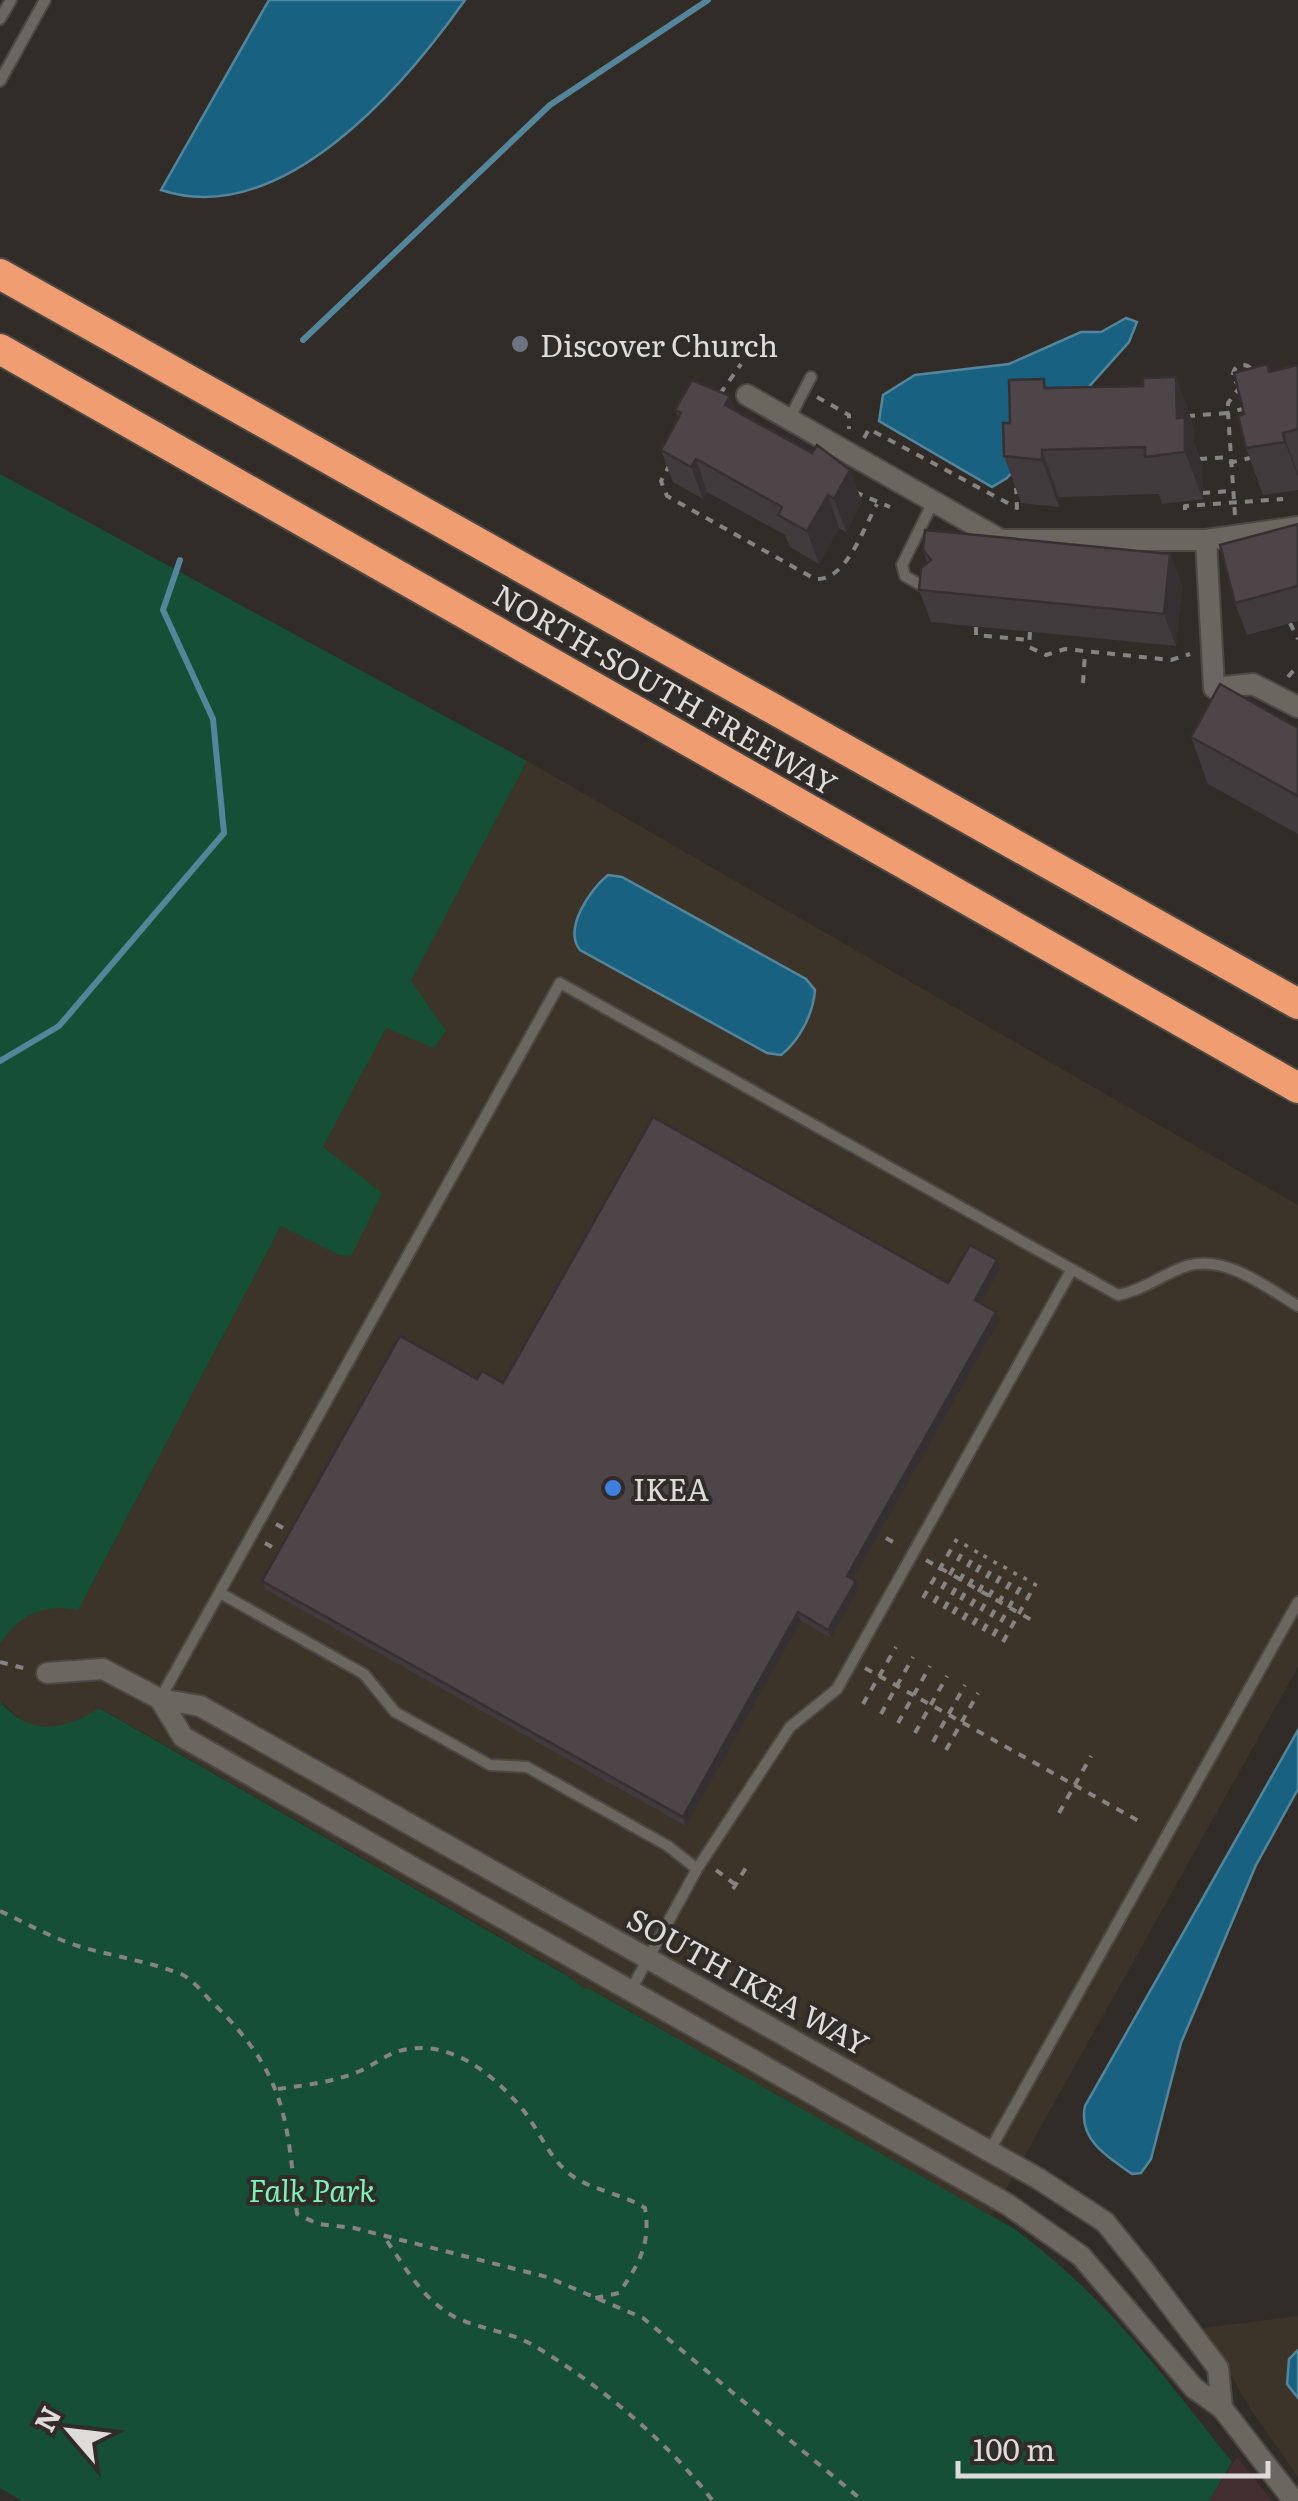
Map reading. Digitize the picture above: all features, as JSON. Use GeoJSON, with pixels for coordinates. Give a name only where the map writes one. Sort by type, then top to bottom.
{"type":"FeatureCollection","features":[{"type":"Feature","properties":{"kind":"highway","name":"NORTH-SOUTH FREEWAY"},"geometry":{"type":"LineString","coordinates":[[0,274],[1298,1004]]}},
{"type":"Feature","properties":{"kind":"highway","name":"NORTH-SOUTH FREEWAY"},"geometry":{"type":"LineString","coordinates":[[0,349],[1298,1088]]}},
{"type":"Feature","properties":{"kind":"highway"},"geometry":{"type":"LineString","coordinates":[[973,820],[1298,981]]}},
{"type":"Feature","properties":{"kind":"highway"},"geometry":{"type":"LineString","coordinates":[[1199,1032],[1298,1101]]}},
{"type":"Feature","properties":{"kind":"street"},"geometry":{"type":"LineString","coordinates":[[747,395],[1012,542],[1206,540],[1298,527]]}},
{"type":"Feature","properties":{"kind":"street"},"geometry":{"type":"LineString","coordinates":[[1206,540],[1214,688],[1253,684],[1298,708]]}},
{"type":"Feature","properties":{"kind":"street","name":"SOUTH IKEA WAY"},"geometry":{"type":"LineString","coordinates":[[46,1673],[103,1669],[160,1700],[200,1706],[990,2150],[1105,2222],[1218,2368],[1222,2408]]}},
{"type":"Feature","properties":{"kind":"street","name":"SOUTH IKEA WAY"},"geometry":{"type":"LineString","coordinates":[[160,1700],[183,1737],[1008,2204],[1081,2256],[1194,2388],[1222,2408],[1294,2501]]}},
{"type":"Feature","properties":{"kind":"lane"},"geometry":{"type":"LineString","coordinates":[[0,19],[11,0]]}},
{"type":"Feature","properties":{"kind":"lane"},"geometry":{"type":"LineString","coordinates":[[0,80],[45,0]]}},
{"type":"Feature","properties":{"kind":"lane"},"geometry":{"type":"LineString","coordinates":[[789,419],[812,378]]}},
{"type":"Feature","properties":{"kind":"lane"},"geometry":{"type":"LineString","coordinates":[[934,502],[902,566],[905,576],[934,592]]}},
{"type":"Feature","properties":{"kind":"lane"},"geometry":{"type":"LineString","coordinates":[[160,1700],[560,983],[1118,1295],[1137,1292],[1189,1266],[1212,1264],[1234,1270],[1298,1306]]}},
{"type":"Feature","properties":{"kind":"lane"},"geometry":{"type":"LineString","coordinates":[[631,1990],[698,1869],[790,1727],[837,1689],[1072,1269]]}},
{"type":"Feature","properties":{"kind":"lane"},"geometry":{"type":"LineString","coordinates":[[220,1594],[364,1674],[395,1712],[490,1764],[527,1766],[668,1846],[698,1869]]}},
{"type":"Feature","properties":{"kind":"lane"},"geometry":{"type":"LineString","coordinates":[[990,2150],[1298,1602]]}},
{"type":"Feature","properties":{"kind":"path"},"geometry":{"type":"LineString","coordinates":[[719,396],[741,364]]}},
{"type":"Feature","properties":{"kind":"path"},"geometry":{"type":"LineString","coordinates":[[1236,522],[1228,413],[1233,394],[1243,384]]}},
{"type":"Feature","properties":{"kind":"path"},"geometry":{"type":"LineString","coordinates":[[805,390],[848,415],[848,429],[862,443],[869,428],[1018,508],[1016,470]]}},
{"type":"Feature","properties":{"kind":"path"},"geometry":{"type":"LineString","coordinates":[[1182,416],[1228,413],[1260,403]]}},
{"type":"Feature","properties":{"kind":"path"},"geometry":{"type":"LineString","coordinates":[[678,450],[661,481],[668,496],[815,579],[829,578],[840,568],[877,504]]}},
{"type":"Feature","properties":{"kind":"path"},"geometry":{"type":"LineString","coordinates":[[1194,459],[1260,456]]}},
{"type":"Feature","properties":{"kind":"path"},"geometry":{"type":"LineString","coordinates":[[846,486],[890,508]]}},
{"type":"Feature","properties":{"kind":"path"},"geometry":{"type":"LineString","coordinates":[[1202,493],[1231,491]]}},
{"type":"Feature","properties":{"kind":"path"},"geometry":{"type":"LineString","coordinates":[[1185,510],[1185,506],[1283,499]]}},
{"type":"Feature","properties":{"kind":"path"},"geometry":{"type":"LineString","coordinates":[[1290,624],[1298,639]]}},
{"type":"Feature","properties":{"kind":"path"},"geometry":{"type":"LineString","coordinates":[[976,626],[976,635],[1030,641]]}},
{"type":"Feature","properties":{"kind":"path"},"geometry":{"type":"LineString","coordinates":[[1030,632],[1032,651],[1046,655],[1065,650],[1171,660],[1200,653]]}},
{"type":"Feature","properties":{"kind":"path"},"geometry":{"type":"LineString","coordinates":[[1083,683],[1086,651]]}},
{"type":"Feature","properties":{"kind":"path"},"geometry":{"type":"LineString","coordinates":[[262,1517],[292,1533]]}},
{"type":"Feature","properties":{"kind":"path"},"geometry":{"type":"LineString","coordinates":[[252,1536],[282,1552]]}},
{"type":"Feature","properties":{"kind":"path"},"geometry":{"type":"LineString","coordinates":[[886,1538],[1034,1622]]}},
{"type":"Feature","properties":{"kind":"path"},"geometry":{"type":"LineString","coordinates":[[924,1598],[957,1539]]}},
{"type":"Feature","properties":{"kind":"path"},"geometry":{"type":"LineString","coordinates":[[934,1603],[966,1544]]}},
{"type":"Feature","properties":{"kind":"path"},"geometry":{"type":"LineString","coordinates":[[944,1609],[976,1550]]}},
{"type":"Feature","properties":{"kind":"path"},"geometry":{"type":"LineString","coordinates":[[953,1614],[986,1555]]}},
{"type":"Feature","properties":{"kind":"path"},"geometry":{"type":"LineString","coordinates":[[963,1620],[996,1561]]}},
{"type":"Feature","properties":{"kind":"path"},"geometry":{"type":"LineString","coordinates":[[973,1625],[1006,1566]]}},
{"type":"Feature","properties":{"kind":"path"},"geometry":{"type":"LineString","coordinates":[[983,1631],[1016,1572]]}},
{"type":"Feature","properties":{"kind":"path"},"geometry":{"type":"LineString","coordinates":[[993,1636],[1026,1578]]}},
{"type":"Feature","properties":{"kind":"path"},"geometry":{"type":"LineString","coordinates":[[1003,1642],[1036,1583]]}},
{"type":"Feature","properties":{"kind":"path"},"geometry":{"type":"LineString","coordinates":[[864,1704],[896,1647]]}},
{"type":"Feature","properties":{"kind":"path"},"geometry":{"type":"LineString","coordinates":[[881,1714],[913,1657]]}},
{"type":"Feature","properties":{"kind":"path"},"geometry":{"type":"LineString","coordinates":[[853,1661],[1144,1824]]}},
{"type":"Feature","properties":{"kind":"path"},"geometry":{"type":"LineString","coordinates":[[0,1662],[46,1673]]}},
{"type":"Feature","properties":{"kind":"path"},"geometry":{"type":"LineString","coordinates":[[898,1724],[930,1666]]}},
{"type":"Feature","properties":{"kind":"path"},"geometry":{"type":"LineString","coordinates":[[916,1733],[947,1676]]}},
{"type":"Feature","properties":{"kind":"path"},"geometry":{"type":"LineString","coordinates":[[932,1742],[965,1686]]}},
{"type":"Feature","properties":{"kind":"path"},"geometry":{"type":"LineString","coordinates":[[946,1750],[978,1693]]}},
{"type":"Feature","properties":{"kind":"path"},"geometry":{"type":"LineString","coordinates":[[1059,1813],[1091,1756]]}},
{"type":"Feature","properties":{"kind":"path"},"geometry":{"type":"LineString","coordinates":[[734,1890],[746,1866]]}},
{"type":"Feature","properties":{"kind":"path"},"geometry":{"type":"LineString","coordinates":[[0,1911],[80,1947],[132,1956],[155,1969],[184,1975],[231,2020],[278,2089],[286,2111],[297,2214],[318,2224],[354,2228],[547,2276],[657,2328],[863,2501]]}},
{"type":"Feature","properties":{"kind":"path"},"geometry":{"type":"LineString","coordinates":[[278,2089],[320,2084],[362,2070],[388,2053],[413,2048],[461,2054],[520,2105],[564,2169],[592,2186],[622,2193],[644,2208],[650,2238],[634,2270],[619,2293],[593,2298]]}},
{"type":"Feature","properties":{"kind":"path"},"geometry":{"type":"LineString","coordinates":[[386,2238],[421,2291],[453,2316],[528,2342],[578,2374],[683,2462],[713,2501]]}},
{"type":"Feature","properties":{"kind":"shaded area"},"geometry":{"type":"Polygon","coordinates":[[[527,761],[1298,1205],[1298,1667],[991,2216],[591,1989],[585,1990],[569,1976],[100,1708],[79,1721],[52,1729],[26,1724],[0,1701],[0,1644],[12,1625],[32,1612],[55,1606],[78,1610],[527,761]]]}},
{"type":"Feature","properties":{"kind":"shaded area"},"geometry":{"type":"Polygon","coordinates":[[[1298,2316],[1298,2477],[1251,2410],[1204,2328],[1298,2316]]]}},
{"type":"Feature","properties":{"kind":"shaded area"},"geometry":{"type":"Polygon","coordinates":[[[1237,2457],[1272,2501],[1209,2501],[1237,2457]]]}},
{"type":"Feature","properties":{"kind":"green space"},"geometry":{"type":"Polygon","coordinates":[[[0,474],[527,761],[411,981],[446,1031],[434,1048],[386,1028],[323,1147],[382,1193],[351,1256],[339,1255],[281,1226],[78,1610],[54,1609],[33,1614],[16,1625],[0,1644],[0,474]]]}},
{"type":"Feature","properties":{"kind":"green space","name":"Falk Park"},"geometry":{"type":"Polygon","coordinates":[[[0,1701],[22,1721],[47,1727],[73,1722],[99,1708],[585,1989],[1013,2228],[1105,2309],[1232,2462],[1209,2501],[22,2501],[0,2488],[0,1701]]]}},
{"type":"Feature","properties":{"kind":"water"},"geometry":{"type":"Polygon","coordinates":[[[269,0],[465,0],[409,72],[374,108],[336,142],[294,170],[251,189],[206,197],[161,190],[269,0]]]}},
{"type":"Feature","properties":{"kind":"water"},"geometry":{"type":"Polygon","coordinates":[[[1126,318],[1137,322],[1129,342],[1007,478],[992,487],[879,421],[883,395],[915,375],[1009,364],[1081,332],[1101,332],[1126,318]]]}},
{"type":"Feature","properties":{"kind":"water"},"geometry":{"type":"Polygon","coordinates":[[[608,875],[622,877],[806,979],[815,990],[812,1008],[788,1049],[781,1055],[767,1053],[580,950],[575,931],[581,910],[608,875]]]}},
{"type":"Feature","properties":{"kind":"water"},"geometry":{"type":"Polygon","coordinates":[[[1298,1730],[1298,1789],[1256,1865],[1181,2043],[1151,2159],[1141,2173],[1132,2174],[1096,2146],[1086,2128],[1085,2106],[1298,1730]]]}},
{"type":"Feature","properties":{"kind":"water"},"geometry":{"type":"Polygon","coordinates":[[[1298,2350],[1298,2398],[1287,2384],[1289,2359],[1298,2350]]]}},
{"type":"Feature","properties":{"kind":"building"},"geometry":{"type":"Polygon","coordinates":[[[1267,364],[1269,372],[1298,365],[1298,429],[1283,433],[1285,442],[1246,448],[1238,416],[1244,414],[1234,373],[1267,364]]]}},
{"type":"Feature","properties":{"kind":"building"},"geometry":{"type":"Polygon","coordinates":[[[1176,377],[1177,418],[1185,417],[1185,452],[1145,457],[1145,447],[1042,450],[1042,460],[1004,456],[1003,423],[1010,423],[1009,380],[1044,379],[1044,388],[1143,386],[1143,378],[1176,377]]]}},
{"type":"Feature","properties":{"kind":"building"},"geometry":{"type":"Polygon","coordinates":[[[692,380],[730,396],[725,405],[812,453],[817,445],[850,470],[834,499],[828,495],[807,531],[778,515],[782,507],[696,459],[691,467],[661,450],[681,413],[675,410],[692,380]]]}},
{"type":"Feature","properties":{"kind":"building"},"geometry":{"type":"Polygon","coordinates":[[[1298,524],[1298,586],[1235,603],[1220,545],[1298,524]]]}},
{"type":"Feature","properties":{"kind":"building"},"geometry":{"type":"Polygon","coordinates":[[[925,530],[1170,554],[1164,614],[919,590],[921,568],[931,560],[923,550],[925,530]]]}},
{"type":"Feature","properties":{"kind":"building"},"geometry":{"type":"Polygon","coordinates":[[[1220,684],[1298,728],[1298,796],[1191,737],[1220,684]]]}},
{"type":"Feature","properties":{"kind":"building","name":"IKEA"},"geometry":{"type":"Polygon","coordinates":[[[653,1117],[948,1283],[970,1245],[997,1260],[975,1300],[996,1312],[847,1576],[856,1581],[828,1630],[798,1612],[683,1817],[262,1581],[400,1336],[477,1379],[482,1371],[503,1383],[653,1117]]]}},
{"type":"Feature","properties":{"kind":"waterway"},"geometry":{"type":"LineString","coordinates":[[303,340],[550,105],[708,0]]}},
{"type":"Feature","properties":{"kind":"waterway"},"geometry":{"type":"LineString","coordinates":[[0,1061],[59,1026],[224,833],[213,719],[163,610],[180,560]]}},
{"type":"Feature","properties":{"kind":"place","name":"Discover Church"},"geometry":{"type":"Point","coordinates":[520,344]}},
{"type":"Feature","properties":{"kind":"place","name":"IKEA"},"geometry":{"type":"Point","coordinates":[613,1488]}}]}
